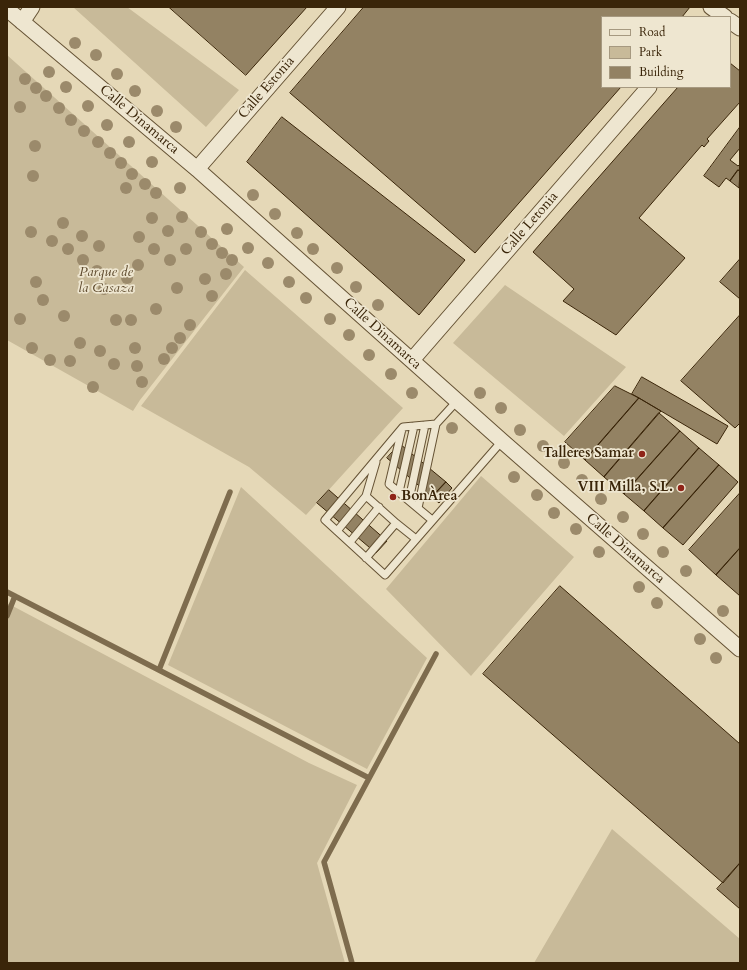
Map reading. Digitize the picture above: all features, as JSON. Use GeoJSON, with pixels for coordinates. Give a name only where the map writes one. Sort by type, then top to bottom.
{"type":"FeatureCollection","features":[{"type":"Feature","properties":{"kind":"street"},"geometry":{"type":"LineString","coordinates":[[22,22],[32,7]]}},
{"type":"Feature","properties":{"kind":"street","name":"Calle Estonia"},"geometry":{"type":"LineString","coordinates":[[197,169],[338,7]]}},
{"type":"Feature","properties":{"kind":"street","name":"Calle Dinamarca"},"geometry":{"type":"LineString","coordinates":[[7,9],[197,169],[502,441],[740,649]]}},
{"type":"Feature","properties":{"kind":"street"},"geometry":{"type":"LineString","coordinates":[[731,22],[740,28]]}},
{"type":"Feature","properties":{"kind":"street","name":"Calle Letonia"},"geometry":{"type":"LineString","coordinates":[[412,360],[648,88]]}},
{"type":"Feature","properties":{"kind":"lane"},"geometry":{"type":"LineString","coordinates":[[418,508],[436,424],[457,401]]}},
{"type":"Feature","properties":{"kind":"lane"},"geometry":{"type":"LineString","coordinates":[[436,424],[403,427],[325,520],[385,575],[502,441]]}},
{"type":"Feature","properties":{"kind":"lane"},"geometry":{"type":"LineString","coordinates":[[409,500],[425,425]]}},
{"type":"Feature","properties":{"kind":"lane"},"geometry":{"type":"LineString","coordinates":[[399,492],[414,426]]}},
{"type":"Feature","properties":{"kind":"lane"},"geometry":{"type":"LineString","coordinates":[[403,427],[389,484],[432,520]]}},
{"type":"Feature","properties":{"kind":"lane"},"geometry":{"type":"LineString","coordinates":[[337,531],[366,496],[377,458]]}},
{"type":"Feature","properties":{"kind":"lane"},"geometry":{"type":"LineString","coordinates":[[366,496],[416,539]]}},
{"type":"Feature","properties":{"kind":"lane"},"geometry":{"type":"LineString","coordinates":[[350,542],[379,507]]}},
{"type":"Feature","properties":{"kind":"lane"},"geometry":{"type":"LineString","coordinates":[[366,558],[396,522]]}},
{"type":"Feature","properties":{"kind":"green space"},"geometry":{"type":"Polygon","coordinates":[[[73,7],[127,7],[239,90],[206,127],[73,7]]]}},
{"type":"Feature","properties":{"kind":"green space","name":"Parque de la Casaza"},"geometry":{"type":"Polygon","coordinates":[[[7,55],[244,267],[133,411],[7,340],[7,55]]]}},
{"type":"Feature","properties":{"kind":"green space"},"geometry":{"type":"Polygon","coordinates":[[[245,270],[403,408],[306,515],[249,467],[141,406],[245,270]]]}},
{"type":"Feature","properties":{"kind":"green space"},"geometry":{"type":"Polygon","coordinates":[[[505,285],[626,367],[564,436],[453,343],[505,285]]]}},
{"type":"Feature","properties":{"kind":"green space"},"geometry":{"type":"Polygon","coordinates":[[[481,476],[574,557],[471,676],[386,589],[481,476]]]}},
{"type":"Feature","properties":{"kind":"green space"},"geometry":{"type":"Polygon","coordinates":[[[241,487],[427,658],[367,769],[168,665],[241,487]]]}},
{"type":"Feature","properties":{"kind":"green space"},"geometry":{"type":"Polygon","coordinates":[[[7,603],[309,763],[357,785],[317,863],[345,963],[7,963],[7,603]]]}},
{"type":"Feature","properties":{"kind":"green space"},"geometry":{"type":"Polygon","coordinates":[[[612,829],[740,939],[740,963],[534,963],[612,829]]]}},
{"type":"Feature","properties":{"kind":"building"},"geometry":{"type":"Polygon","coordinates":[[[169,7],[307,7],[246,75],[169,7]]]}},
{"type":"Feature","properties":{"kind":"building"},"geometry":{"type":"Polygon","coordinates":[[[364,7],[690,7],[683,16],[601,16],[601,88],[620,88],[475,253],[290,93],[364,7]]]}},
{"type":"Feature","properties":{"kind":"building"},"geometry":{"type":"Polygon","coordinates":[[[731,64],[740,71],[740,102],[707,139],[709,141],[704,147],[702,145],[639,218],[685,258],[616,335],[563,301],[574,289],[533,252],[677,88],[731,88],[731,64]]]}},
{"type":"Feature","properties":{"kind":"building"},"geometry":{"type":"Polygon","coordinates":[[[282,117],[465,260],[419,315],[247,162],[282,117]]]}},
{"type":"Feature","properties":{"kind":"building"},"geometry":{"type":"Polygon","coordinates":[[[740,127],[740,148],[730,160],[738,166],[740,164],[740,171],[738,170],[730,181],[726,178],[719,187],[704,176],[740,127]]]}},
{"type":"Feature","properties":{"kind":"building"},"geometry":{"type":"Polygon","coordinates":[[[738,170],[740,171],[739,188],[730,181],[738,170]]]}},
{"type":"Feature","properties":{"kind":"building"},"geometry":{"type":"Polygon","coordinates":[[[740,259],[740,299],[720,282],[740,259]]]}},
{"type":"Feature","properties":{"kind":"building"},"geometry":{"type":"Polygon","coordinates":[[[740,315],[740,423],[735,428],[681,381],[740,315]]]}},
{"type":"Feature","properties":{"kind":"building"},"geometry":{"type":"Polygon","coordinates":[[[642,377],[728,426],[717,444],[632,394],[642,377]]]}},
{"type":"Feature","properties":{"kind":"building"},"geometry":{"type":"Polygon","coordinates":[[[615,386],[639,398],[585,460],[565,442],[615,386]]]}},
{"type":"Feature","properties":{"kind":"building"},"geometry":{"type":"Polygon","coordinates":[[[639,398],[661,411],[604,477],[585,460],[639,398]]]}},
{"type":"Feature","properties":{"kind":"building","name":"Talleres Samar"},"geometry":{"type":"Polygon","coordinates":[[[659,413],[680,431],[624,494],[604,477],[659,413]]]}},
{"type":"Feature","properties":{"kind":"building"},"geometry":{"type":"Polygon","coordinates":[[[680,431],[699,448],[644,511],[624,494],[680,431]]]}},
{"type":"Feature","properties":{"kind":"building"},"geometry":{"type":"Polygon","coordinates":[[[400,444],[446,482],[432,497],[387,458],[400,444]]]}},
{"type":"Feature","properties":{"kind":"building","name":"VIII Milla, S.L."},"geometry":{"type":"Polygon","coordinates":[[[699,448],[719,465],[663,528],[644,511],[699,448]]]}},
{"type":"Feature","properties":{"kind":"building"},"geometry":{"type":"Polygon","coordinates":[[[719,465],[738,482],[683,545],[663,528],[719,465]]]}},
{"type":"Feature","properties":{"kind":"building"},"geometry":{"type":"Polygon","coordinates":[[[446,482],[452,488],[439,503],[432,497],[446,482]]]}},
{"type":"Feature","properties":{"kind":"building"},"geometry":{"type":"Polygon","coordinates":[[[329,490],[387,541],[376,553],[317,503],[329,490]]]}},
{"type":"Feature","properties":{"kind":"building"},"geometry":{"type":"Polygon","coordinates":[[[740,493],[740,548],[716,575],[689,550],[740,493]]]}},
{"type":"Feature","properties":{"kind":"building"},"geometry":{"type":"Polygon","coordinates":[[[740,548],[740,596],[716,575],[740,548]]]}},
{"type":"Feature","properties":{"kind":"building"},"geometry":{"type":"Polygon","coordinates":[[[560,586],[740,744],[740,863],[723,883],[483,674],[560,586]]]}},
{"type":"Feature","properties":{"kind":"building"},"geometry":{"type":"Polygon","coordinates":[[[740,863],[740,909],[717,889],[740,863]]]}},
{"type":"Feature","properties":{"kind":"waterway"},"geometry":{"type":"LineString","coordinates":[[159,670],[230,492]]}},
{"type":"Feature","properties":{"kind":"waterway"},"geometry":{"type":"LineString","coordinates":[[7,592],[369,778]]}},
{"type":"Feature","properties":{"kind":"waterway"},"geometry":{"type":"LineString","coordinates":[[7,616],[15,596]]}},
{"type":"Feature","properties":{"kind":"waterway"},"geometry":{"type":"LineString","coordinates":[[352,963],[324,862],[436,654]]}},
{"type":"Feature","properties":{"kind":"place","name":"Talleres Samar"},"geometry":{"type":"Point","coordinates":[642,454]}},
{"type":"Feature","properties":{"kind":"place","name":"VIII Milla, S.L."},"geometry":{"type":"Point","coordinates":[681,488]}},
{"type":"Feature","properties":{"kind":"place","name":"BonÀrea"},"geometry":{"type":"Point","coordinates":[393,497]}}]}
